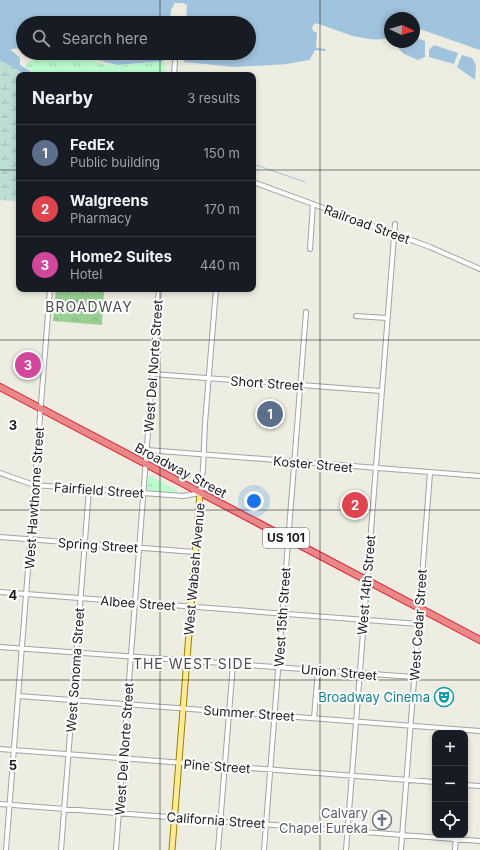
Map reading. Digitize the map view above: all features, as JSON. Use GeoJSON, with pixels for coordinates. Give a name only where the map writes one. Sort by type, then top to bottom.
{"type":"FeatureCollection","features":[{"type":"Feature","properties":{"kind":"highway","name":"Broadway Street"},"geometry":{"type":"LineString","coordinates":[[0,387],[200,494],[480,640]]}},
{"type":"Feature","properties":{"kind":"main road","name":"West Wabash Avenue"},"geometry":{"type":"LineString","coordinates":[[172,850],[200,494]]}},
{"type":"Feature","properties":{"kind":"street"},"geometry":{"type":"LineString","coordinates":[[174,72],[175,62]]}},
{"type":"Feature","properties":{"kind":"street","name":"Railroad Street"},"geometry":{"type":"LineString","coordinates":[[256,183],[437,249],[480,269]]}},
{"type":"Feature","properties":{"kind":"street"},"geometry":{"type":"LineString","coordinates":[[310,249],[313,204]]}},
{"type":"Feature","properties":{"kind":"street","name":"West 14th Street"},"geometry":{"type":"LineString","coordinates":[[346,850],[395,224]]}},
{"type":"Feature","properties":{"kind":"street","name":"West Hawthorne Street"},"geometry":{"type":"LineString","coordinates":[[6,850],[50,292]]}},
{"type":"Feature","properties":{"kind":"street","name":"West Del Norte Street"},"geometry":{"type":"LineString","coordinates":[[116,850],[159,292]]}},
{"type":"Feature","properties":{"kind":"street","name":"West Wabash Avenue"},"geometry":{"type":"LineString","coordinates":[[200,494],[216,292]]}},
{"type":"Feature","properties":{"kind":"street","name":"West 15th Street"},"geometry":{"type":"LineString","coordinates":[[264,850],[306,312]]}},
{"type":"Feature","properties":{"kind":"street"},"geometry":{"type":"LineString","coordinates":[[356,316],[387,318]]}},
{"type":"Feature","properties":{"kind":"street","name":"Short Street"},"geometry":{"type":"LineString","coordinates":[[153,374],[381,391]]}},
{"type":"Feature","properties":{"kind":"street","name":"Koster Street"},"geometry":{"type":"LineString","coordinates":[[147,450],[480,476]]}},
{"type":"Feature","properties":{"kind":"street","name":"Fairfield Street"},"geometry":{"type":"LineString","coordinates":[[0,473],[34,485],[183,496],[200,494]]}},
{"type":"Feature","properties":{"kind":"street","name":"West Cedar Street"},"geometry":{"type":"LineString","coordinates":[[401,850],[430,473]]}},
{"type":"Feature","properties":{"kind":"street","name":"West Sonoma Street"},"geometry":{"type":"LineString","coordinates":[[61,850],[89,489]]}},
{"type":"Feature","properties":{"kind":"street","name":"Spring Street"},"geometry":{"type":"LineString","coordinates":[[0,537],[195,552]]}},
{"type":"Feature","properties":{"kind":"street","name":"Albee Street"},"geometry":{"type":"LineString","coordinates":[[0,592],[419,624]]}},
{"type":"Feature","properties":{"kind":"street","name":"Union Street"},"geometry":{"type":"LineString","coordinates":[[0,647],[414,677]]}},
{"type":"Feature","properties":{"kind":"street"},"geometry":{"type":"LineString","coordinates":[[218,850],[233,664]]}},
{"type":"Feature","properties":{"kind":"street"},"geometry":{"type":"LineString","coordinates":[[314,718],[318,670]]}},
{"type":"Feature","properties":{"kind":"street","name":"Summer Street"},"geometry":{"type":"LineString","coordinates":[[18,696],[314,718],[447,730]]}},
{"type":"Feature","properties":{"kind":"street","name":"Summer Street"},"geometry":{"type":"LineString","coordinates":[[468,732],[480,732]]}},
{"type":"Feature","properties":{"kind":"street","name":"Pine Street"},"geometry":{"type":"LineString","coordinates":[[0,749],[432,782]]}},
{"type":"Feature","properties":{"kind":"street"},"geometry":{"type":"LineString","coordinates":[[468,785],[480,786]]}},
{"type":"Feature","properties":{"kind":"street","name":"California Street"},"geometry":{"type":"LineString","coordinates":[[0,804],[432,836]]}},
{"type":"Feature","properties":{"kind":"street"},"geometry":{"type":"LineString","coordinates":[[455,850],[456,838]]}},
{"type":"Feature","properties":{"kind":"street","name":"California Street"},"geometry":{"type":"LineString","coordinates":[[462,838],[480,841]]}},
{"type":"Feature","properties":{"kind":"green space"},"geometry":{"type":"Polygon","coordinates":[[[0,0],[187,5],[87,16],[16,16],[16,47],[10,50],[16,55],[16,60],[20,60],[20,65],[31,72],[16,72],[16,201],[0,200],[0,0]]]}},
{"type":"Feature","properties":{"kind":"green space"},"geometry":{"type":"Polygon","coordinates":[[[32,60],[95,60],[102,64],[110,65],[163,61],[166,65],[166,72],[34,72],[25,66],[32,60]]]}},
{"type":"Feature","properties":{"kind":"green space"},"geometry":{"type":"Polygon","coordinates":[[[56,292],[104,292],[102,325],[53,321],[56,292]]]}},
{"type":"Feature","properties":{"kind":"green space"},"geometry":{"type":"Polygon","coordinates":[[[150,476],[178,491],[178,493],[147,490],[148,477],[150,476]]]}},
{"type":"Feature","properties":{"kind":"shaded area"},"geometry":{"type":"Polygon","coordinates":[[[0,0],[480,0],[480,85],[466,77],[458,69],[434,59],[416,61],[404,56],[398,48],[420,48],[420,12],[384,12],[384,39],[364,40],[318,24],[313,25],[313,31],[317,32],[316,48],[326,49],[325,51],[315,50],[308,63],[235,67],[184,62],[184,60],[256,60],[256,16],[184,16],[185,9],[182,6],[175,7],[174,16],[16,16],[16,49],[10,49],[16,54],[16,60],[20,60],[20,65],[31,72],[22,72],[0,60],[0,0]]]}},
{"type":"Feature","properties":{"kind":"shaded area"},"geometry":{"type":"Polygon","coordinates":[[[98,60],[164,60],[163,61],[117,65],[98,60]]]}},
{"type":"Feature","properties":{"kind":"pier"},"geometry":{"type":"Polygon","coordinates":[[[175,3],[187,5],[186,16],[184,16],[184,9],[182,6],[177,7],[176,16],[171,16],[171,10],[175,3]]]}},
{"type":"Feature","properties":{"kind":"pier"},"geometry":{"type":"Polygon","coordinates":[[[316,23],[352,36],[376,40],[384,39],[384,41],[369,42],[355,40],[330,32],[316,25],[314,27],[317,33],[313,31],[312,27],[316,23]]]}},
{"type":"Feature","properties":{"kind":"pier"},"geometry":{"type":"Polygon","coordinates":[[[420,29],[480,50],[480,87],[464,78],[456,68],[434,60],[414,61],[401,55],[396,48],[404,54],[418,60],[425,57],[425,41],[420,39],[420,29]],[[434,45],[429,50],[429,57],[454,64],[458,53],[434,45]],[[462,55],[457,67],[475,80],[476,65],[472,58],[462,55]]]}},
{"type":"Feature","properties":{"kind":"pier"},"geometry":{"type":"Polygon","coordinates":[[[309,60],[309,65],[286,66],[286,64],[309,60]]]}},
{"type":"Feature","properties":{"kind":"waterway"},"geometry":{"type":"LineString","coordinates":[[256,165],[305,182]]}},
{"type":"Feature","properties":{"kind":"place","name":"Home2 Suites"},"geometry":{"type":"Point","coordinates":[28,365]}},
{"type":"Feature","properties":{"kind":"place","name":"FedEx"},"geometry":{"type":"Point","coordinates":[270,414]}},
{"type":"Feature","properties":{"kind":"place","name":"Walgreens"},"geometry":{"type":"Point","coordinates":[355,505]}},
{"type":"Feature","properties":{"kind":"place","name":"Broadway Cinema"},"geometry":{"type":"Point","coordinates":[444,697]}},
{"type":"Feature","properties":{"kind":"place","name":"Calvary Chapel Eureka"},"geometry":{"type":"Point","coordinates":[382,820]}},
{"type":"Feature","properties":{"kind":"district","name":"BROADWAY"},"geometry":{"type":"Point","coordinates":[89,307]}},
{"type":"Feature","properties":{"kind":"district","name":"THE WEST SIDE"},"geometry":{"type":"Point","coordinates":[193,664]}}]}
